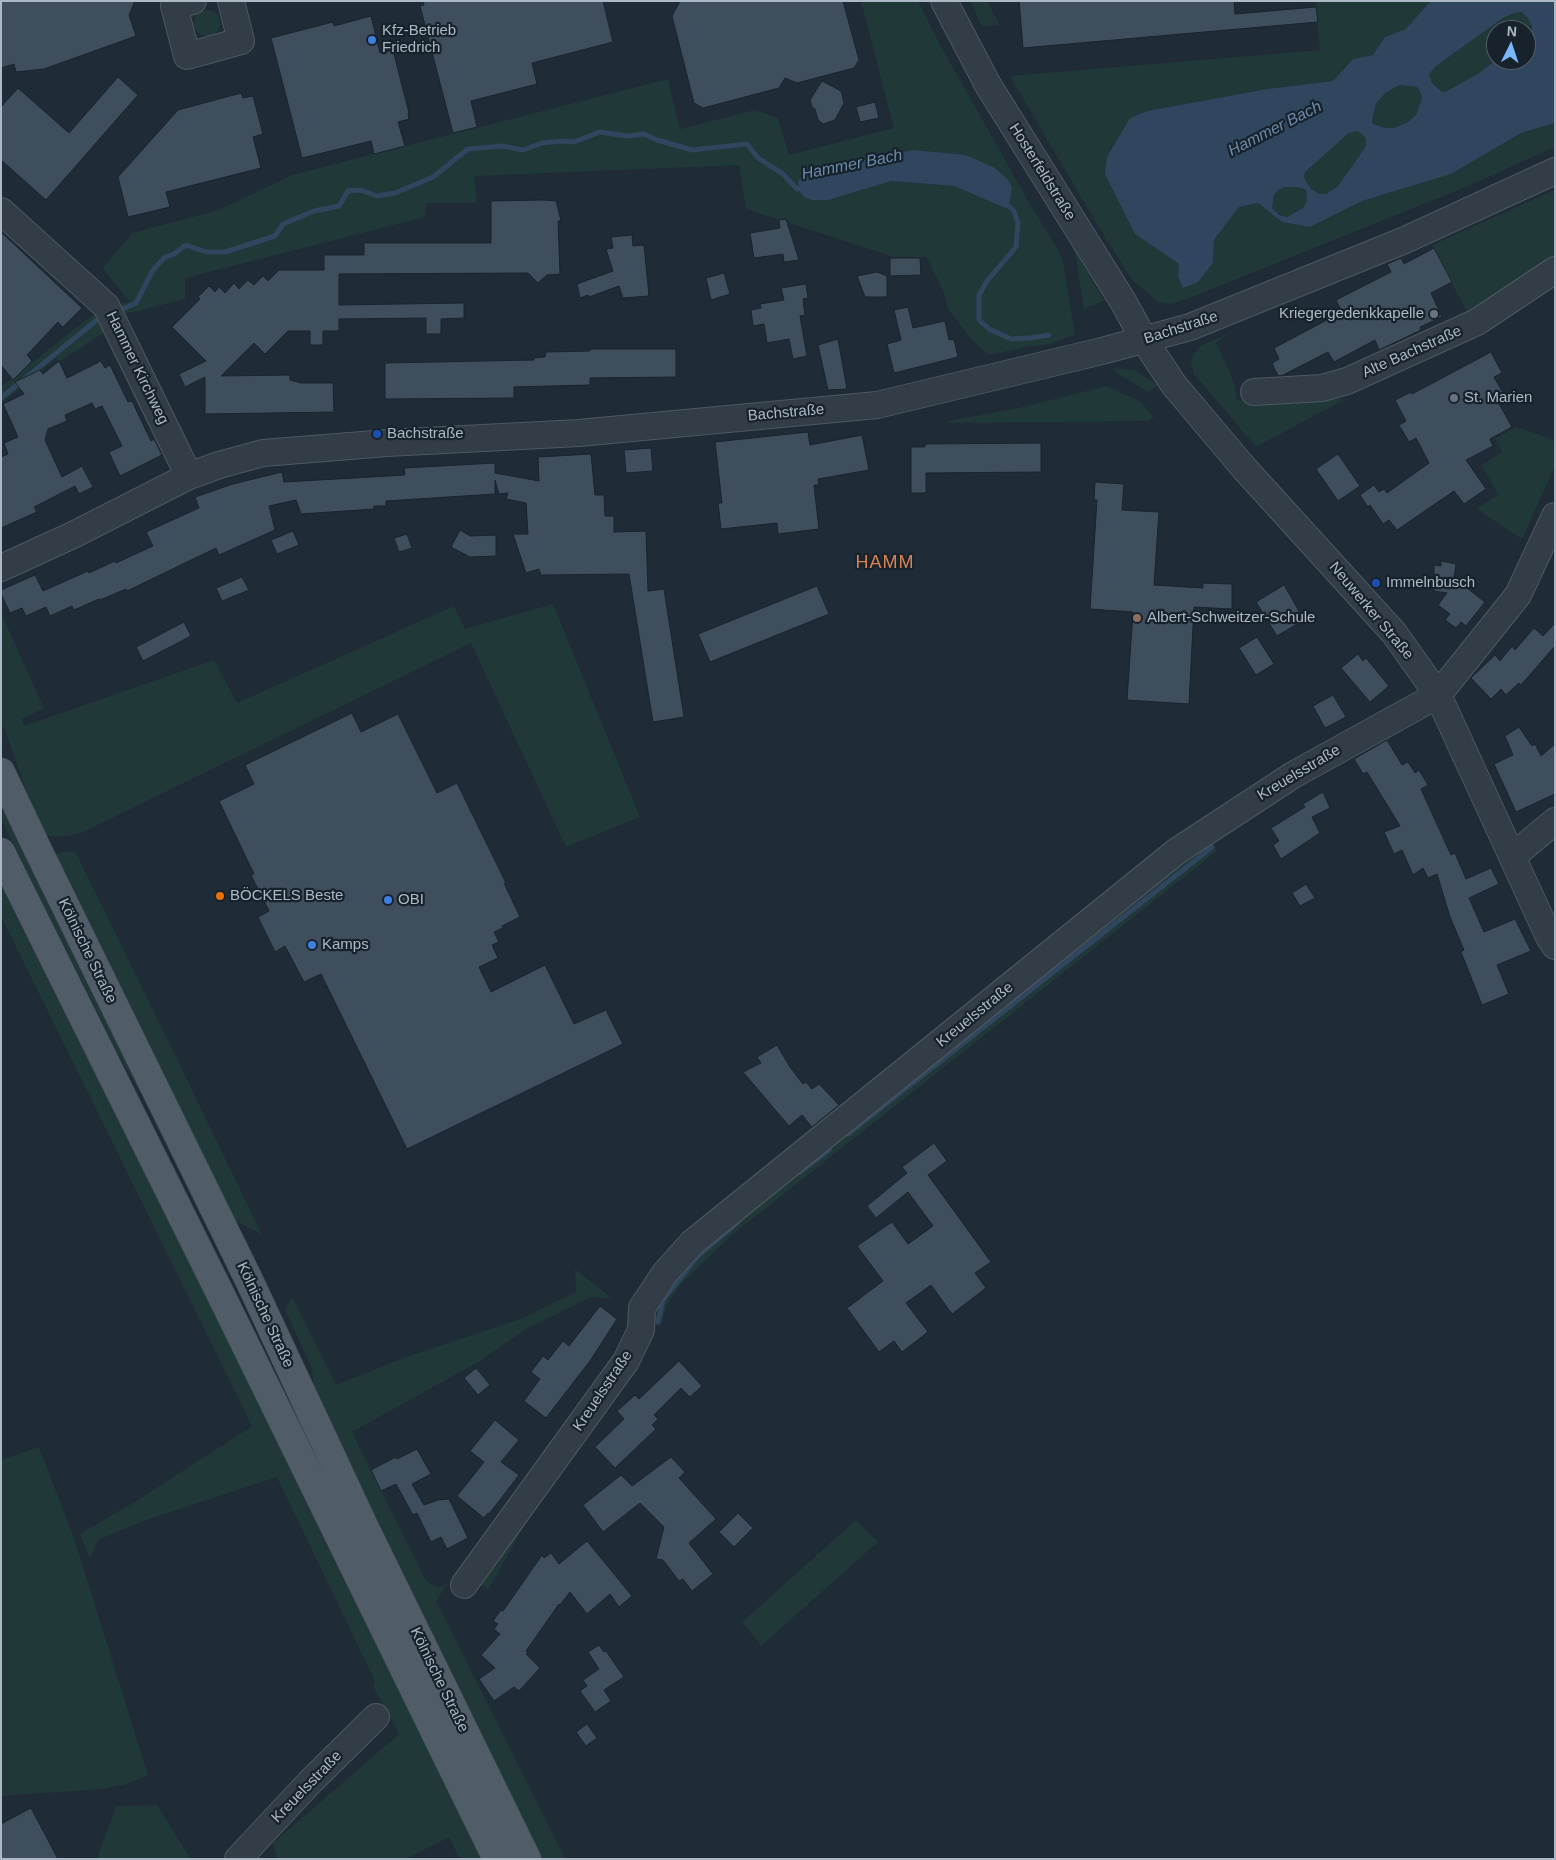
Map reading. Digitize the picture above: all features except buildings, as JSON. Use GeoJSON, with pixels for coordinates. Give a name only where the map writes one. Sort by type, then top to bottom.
{"type":"FeatureCollection","features":[{"type":"Feature","properties":{"kind":"main road","name":"Kölnische Straße"},"geometry":{"type":"LineString","coordinates":[[1,772],[45,866],[244,1271],[364,1526],[527,1859]]}},
{"type":"Feature","properties":{"kind":"main road","name":"Kölnische Straße"},"geometry":{"type":"LineString","coordinates":[[1,852],[497,1859]]}},
{"type":"Feature","properties":{"kind":"street"},"geometry":{"type":"LineString","coordinates":[[192,1],[174,6],[187,56],[241,41],[231,1]]}},
{"type":"Feature","properties":{"kind":"street","name":"Hosterfeldstraße"},"geometry":{"type":"LineString","coordinates":[[944,1],[988,85],[1124,303],[1144,340]]}},
{"type":"Feature","properties":{"kind":"street","name":"Bachstraße"},"geometry":{"type":"LineString","coordinates":[[1,568],[73,535],[189,476],[218,465],[263,453],[579,433],[877,405],[1144,340],[1190,328],[1322,275],[1405,240],[1555,171]]}},
{"type":"Feature","properties":{"kind":"street","name":"Hammer Kirchweg"},"geometry":{"type":"LineString","coordinates":[[1,211],[110,314],[189,476]]}},
{"type":"Feature","properties":{"kind":"street","name":"Alte Bachstraße"},"geometry":{"type":"LineString","coordinates":[[1254,392],[1322,388],[1347,381],[1477,322],[1555,270]]}},
{"type":"Feature","properties":{"kind":"street","name":"Neuwerker Straße"},"geometry":{"type":"LineString","coordinates":[[1144,340],[1174,385],[1244,468],[1394,633],[1438,695],[1549,937],[1555,946]]}},
{"type":"Feature","properties":{"kind":"street","name":"Kreuelsstraße"},"geometry":{"type":"LineString","coordinates":[[464,1585],[626,1361],[642,1330],[642,1308],[665,1273],[692,1243],[1177,851],[1293,775],[1438,695],[1518,595],[1555,516]]}},
{"type":"Feature","properties":{"kind":"street"},"geometry":{"type":"LineString","coordinates":[[1513,856],[1555,821]]}},
{"type":"Feature","properties":{"kind":"street","name":"Kreuelsstraße"},"geometry":{"type":"LineString","coordinates":[[238,1859],[376,1717]]}},
{"type":"Feature","properties":{"kind":"green space"},"geometry":{"type":"Polygon","coordinates":[[[861,1],[918,1],[938,41],[1031,206],[1060,253],[1075,335],[1046,345],[1031,346],[989,355],[971,339],[948,309],[943,290],[926,257],[894,257],[746,209],[739,165],[474,176],[477,203],[426,203],[425,217],[185,278],[185,299],[134,312],[121,313],[116,304],[129,302],[103,268],[132,233],[219,210],[292,175],[668,79],[680,129],[755,110],[778,118],[789,155],[894,128],[861,1]],[[890,181],[954,186],[1005,208],[1009,181],[890,181]]]}},
{"type":"Feature","properties":{"kind":"green space"},"geometry":{"type":"Polygon","coordinates":[[[970,1],[987,1],[1000,25],[982,27],[970,1]]]}},
{"type":"Feature","properties":{"kind":"green space"},"geometry":{"type":"Polygon","coordinates":[[[1316,1],[1433,1],[1428,4],[1406,29],[1385,37],[1373,55],[1353,59],[1333,81],[1267,89],[1147,111],[1130,118],[1135,234],[1179,264],[1178,276],[1198,282],[1213,263],[1214,240],[1239,207],[1258,203],[1282,222],[1310,227],[1362,201],[1451,174],[1521,133],[1555,123],[1555,147],[1468,186],[1187,299],[1171,304],[1158,302],[1132,280],[1010,76],[1320,50],[1316,1]]]}},
{"type":"Feature","properties":{"kind":"green space"},"geometry":{"type":"Polygon","coordinates":[[[207,10],[216,14],[220,23],[216,32],[207,36],[198,32],[194,23],[198,14],[207,10]]]}},
{"type":"Feature","properties":{"kind":"green space"},"geometry":{"type":"Polygon","coordinates":[[[1521,12],[1529,20],[1500,20],[1514,13],[1521,12]]]}},
{"type":"Feature","properties":{"kind":"green space"},"geometry":{"type":"Polygon","coordinates":[[[1486,30],[1486,68],[1479,73],[1442,92],[1432,83],[1429,74],[1436,66],[1486,30]]]}},
{"type":"Feature","properties":{"kind":"green space"},"geometry":{"type":"Polygon","coordinates":[[[1400,85],[1417,87],[1420,91],[1422,98],[1416,115],[1408,122],[1394,128],[1385,128],[1373,124],[1371,120],[1376,104],[1385,93],[1400,85]]]}},
{"type":"Feature","properties":{"kind":"green space"},"geometry":{"type":"Polygon","coordinates":[[[1358,131],[1366,138],[1366,146],[1338,186],[1326,194],[1320,194],[1311,189],[1304,178],[1305,172],[1349,133],[1358,131]]]}},
{"type":"Feature","properties":{"kind":"green space"},"geometry":{"type":"Polygon","coordinates":[[[1285,187],[1298,187],[1306,191],[1307,201],[1303,208],[1287,217],[1279,215],[1272,208],[1274,195],[1278,190],[1285,187]]]}},
{"type":"Feature","properties":{"kind":"green space"},"geometry":{"type":"Polygon","coordinates":[[[1555,190],[1555,257],[1468,314],[1432,245],[1555,190]]]}},
{"type":"Feature","properties":{"kind":"green space"},"geometry":{"type":"Polygon","coordinates":[[[1075,251],[1104,301],[1084,309],[1075,251]]]}},
{"type":"Feature","properties":{"kind":"green space"},"geometry":{"type":"Polygon","coordinates":[[[96,312],[108,330],[59,362],[56,358],[1,404],[1,387],[96,312]]]}},
{"type":"Feature","properties":{"kind":"green space"},"geometry":{"type":"Polygon","coordinates":[[[1235,331],[1216,342],[1234,382],[1237,400],[1294,398],[1324,393],[1343,400],[1256,447],[1194,374],[1191,364],[1193,355],[1202,345],[1235,331]]]}},
{"type":"Feature","properties":{"kind":"green space"},"geometry":{"type":"Polygon","coordinates":[[[1112,368],[1134,370],[1158,385],[1148,392],[1115,372],[1112,368]]]}},
{"type":"Feature","properties":{"kind":"green space"},"geometry":{"type":"Polygon","coordinates":[[[1107,386],[1141,402],[1154,417],[1148,421],[948,423],[948,421],[1023,407],[1107,386]]]}},
{"type":"Feature","properties":{"kind":"green space"},"geometry":{"type":"Polygon","coordinates":[[[1516,427],[1555,442],[1555,466],[1522,539],[1477,509],[1498,494],[1481,465],[1502,452],[1495,439],[1516,427]]]}},
{"type":"Feature","properties":{"kind":"green space"},"geometry":{"type":"Polygon","coordinates":[[[553,604],[640,817],[566,847],[471,643],[81,833],[68,836],[42,836],[6,732],[1,724],[1,613],[44,708],[22,719],[24,726],[214,660],[237,703],[454,606],[465,629],[553,604]]]}},
{"type":"Feature","properties":{"kind":"green space"},"geometry":{"type":"Polygon","coordinates":[[[1,808],[25,849],[223,1248],[219,1251],[155,1119],[116,1050],[1,819],[1,808]]]}},
{"type":"Feature","properties":{"kind":"green space"},"geometry":{"type":"Polygon","coordinates":[[[1209,840],[1217,851],[732,1235],[681,1284],[668,1303],[661,1324],[649,1321],[695,1251],[1209,840]]]}},
{"type":"Feature","properties":{"kind":"green space"},"geometry":{"type":"Polygon","coordinates":[[[75,851],[262,1235],[231,1218],[53,853],[75,851]]]}},
{"type":"Feature","properties":{"kind":"green space"},"geometry":{"type":"Polygon","coordinates":[[[1,860],[486,1859],[460,1859],[449,1837],[405,1859],[278,1859],[272,1844],[399,1734],[373,1686],[375,1681],[277,1477],[149,1519],[98,1540],[90,1559],[80,1534],[141,1498],[252,1426],[1,916],[1,860]]]}},
{"type":"Feature","properties":{"kind":"green space"},"geometry":{"type":"Polygon","coordinates":[[[575,1269],[613,1299],[591,1297],[526,1329],[480,1361],[352,1432],[425,1579],[432,1585],[440,1587],[447,1584],[436,1601],[565,1859],[542,1859],[314,1391],[312,1368],[285,1310],[292,1297],[336,1385],[409,1356],[521,1319],[576,1292],[575,1269]]]}},
{"type":"Feature","properties":{"kind":"green space"},"geometry":{"type":"Polygon","coordinates":[[[39,1447],[74,1538],[148,1775],[127,1784],[102,1789],[1,1796],[1,1460],[39,1447]]]}},
{"type":"Feature","properties":{"kind":"green space"},"geometry":{"type":"Polygon","coordinates":[[[537,1504],[523,1528],[488,1590],[479,1582],[537,1504]]]}},
{"type":"Feature","properties":{"kind":"green space"},"geometry":{"type":"Polygon","coordinates":[[[856,1520],[878,1542],[761,1646],[742,1622],[856,1520]]]}},
{"type":"Feature","properties":{"kind":"green space"},"geometry":{"type":"Polygon","coordinates":[[[157,1805],[191,1859],[97,1859],[116,1806],[157,1805]]]}},
{"type":"Feature","properties":{"kind":"water"},"geometry":{"type":"Polygon","coordinates":[[[1433,1],[1555,1],[1555,123],[1521,133],[1451,174],[1362,201],[1310,227],[1282,222],[1258,203],[1239,207],[1214,240],[1213,263],[1198,282],[1183,288],[1178,276],[1179,264],[1135,234],[1105,174],[1107,157],[1130,118],[1147,111],[1267,89],[1333,81],[1353,59],[1373,55],[1385,37],[1406,29],[1428,4],[1433,1]],[[1400,85],[1385,93],[1376,104],[1372,120],[1373,124],[1385,128],[1394,128],[1408,122],[1416,115],[1422,98],[1420,91],[1417,87],[1400,85]],[[1358,131],[1349,133],[1305,172],[1304,178],[1311,189],[1320,194],[1326,194],[1338,186],[1366,146],[1366,138],[1358,131]],[[1285,187],[1278,190],[1274,195],[1272,208],[1279,215],[1287,217],[1303,208],[1307,201],[1306,190],[1298,187],[1285,187]]]}},
{"type":"Feature","properties":{"kind":"water"},"geometry":{"type":"Polygon","coordinates":[[[913,150],[966,155],[995,168],[1009,181],[1012,188],[1009,204],[1005,208],[954,186],[891,181],[828,200],[812,200],[804,197],[800,192],[798,182],[806,172],[913,150]]]}},
{"type":"Feature","properties":{"kind":"waterway","name":"Hammer Bach"},"geometry":{"type":"LineString","coordinates":[[118,311],[136,303],[153,270],[165,257],[174,254],[186,245],[206,252],[225,252],[275,236],[283,224],[314,211],[339,206],[348,191],[361,190],[377,196],[395,193],[433,177],[468,149],[502,146],[523,150],[542,143],[574,142],[600,132],[627,136],[644,134],[657,140],[692,150],[747,144],[758,158],[783,174],[797,189],[805,187]]}},
{"type":"Feature","properties":{"kind":"waterway","name":"Hammer Bach"},"geometry":{"type":"LineString","coordinates":[[1004,202],[1014,211],[1018,223],[1016,247],[987,281],[979,295],[979,320],[989,329],[1011,339],[1049,335]]}},
{"type":"Feature","properties":{"kind":"waterway","name":"Hammer Bach"},"geometry":{"type":"LineString","coordinates":[[1,398],[97,320],[103,318]]}},
{"type":"Feature","properties":{"kind":"waterway"},"geometry":{"type":"LineString","coordinates":[[848,1134],[1212,847]]}},
{"type":"Feature","properties":{"kind":"waterway"},"geometry":{"type":"LineString","coordinates":[[800,1172],[829,1150]]}},
{"type":"Feature","properties":{"kind":"waterway"},"geometry":{"type":"LineString","coordinates":[[658,1322],[663,1300],[698,1256],[737,1223]]}},
{"type":"Feature","properties":{"kind":"place","name":"Kfz-Betrieb Friedrich"},"geometry":{"type":"Point","coordinates":[372,40]}},
{"type":"Feature","properties":{"kind":"place","name":"Kriegergedenkkapelle"},"geometry":{"type":"Point","coordinates":[1434,314]}},
{"type":"Feature","properties":{"kind":"place","name":"St. Marien"},"geometry":{"type":"Point","coordinates":[1454,398]}},
{"type":"Feature","properties":{"kind":"place","name":"Bachstraße"},"geometry":{"type":"Point","coordinates":[377,434]}},
{"type":"Feature","properties":{"kind":"place","name":"Immelnbusch"},"geometry":{"type":"Point","coordinates":[1376,583]}},
{"type":"Feature","properties":{"kind":"place","name":"Albert-Schweitzer-Schule"},"geometry":{"type":"Point","coordinates":[1137,618]}},
{"type":"Feature","properties":{"kind":"place","name":"BÖCKELS Beste"},"geometry":{"type":"Point","coordinates":[220,896]}},
{"type":"Feature","properties":{"kind":"place","name":"OBI"},"geometry":{"type":"Point","coordinates":[388,900]}},
{"type":"Feature","properties":{"kind":"place","name":"Kamps"},"geometry":{"type":"Point","coordinates":[312,945]}},
{"type":"Feature","properties":{"kind":"district","name":"HAMM"},"geometry":{"type":"Point","coordinates":[885,563]}}]}
